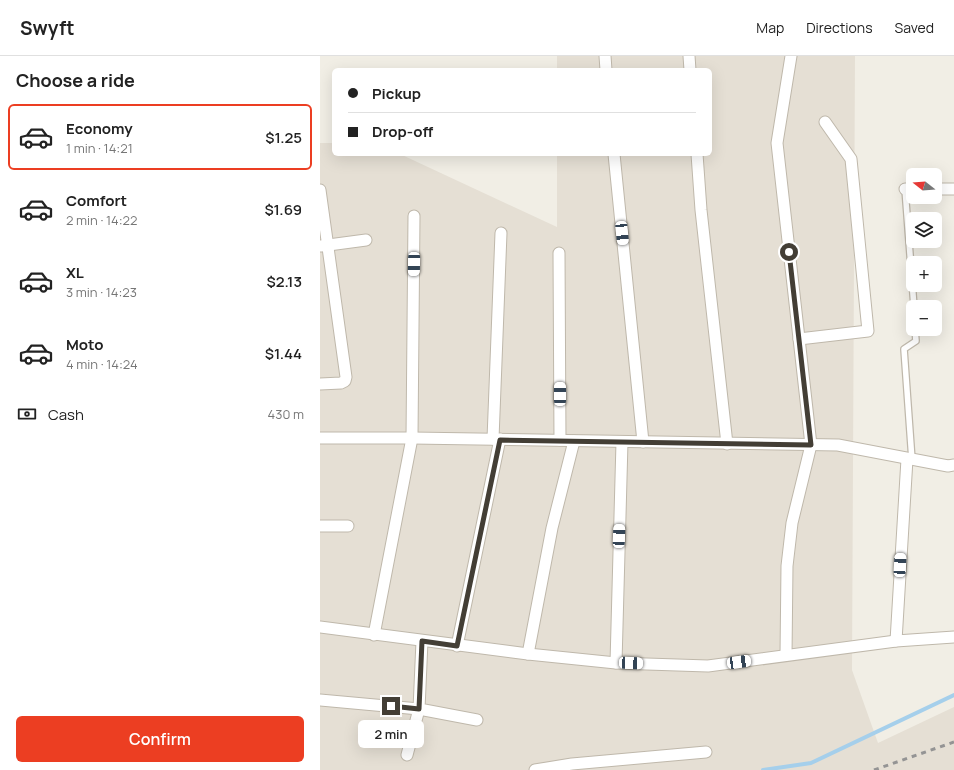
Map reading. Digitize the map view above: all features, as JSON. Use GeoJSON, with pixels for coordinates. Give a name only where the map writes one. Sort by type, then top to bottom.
{"type":"FeatureCollection","features":[{"type":"Feature","properties":{"kind":"street"},"geometry":{"type":"LineString","coordinates":[[605,56],[606,68]]}},
{"type":"Feature","properties":{"kind":"street"},"geometry":{"type":"LineString","coordinates":[[689,56],[690,68]]}},
{"type":"Feature","properties":{"kind":"street"},"geometry":{"type":"LineString","coordinates":[[786,655],[787,566],[792,523],[811,445],[778,143],[791,56]]}},
{"type":"Feature","properties":{"kind":"street"},"geometry":{"type":"LineString","coordinates":[[799,339],[868,331],[852,158],[825,122]]}},
{"type":"Feature","properties":{"kind":"street"},"geometry":{"type":"LineString","coordinates":[[614,156],[643,442]]}},
{"type":"Feature","properties":{"kind":"street"},"geometry":{"type":"LineString","coordinates":[[697,156],[701,210],[727,444]]}},
{"type":"Feature","properties":{"kind":"street"},"geometry":{"type":"LineString","coordinates":[[942,189],[954,189]]}},
{"type":"Feature","properties":{"kind":"street"},"geometry":{"type":"LineString","coordinates":[[320,190],[324,246],[346,377],[345,381],[341,383],[320,384]]}},
{"type":"Feature","properties":{"kind":"street"},"geometry":{"type":"LineString","coordinates":[[374,635],[412,438],[414,216]]}},
{"type":"Feature","properties":{"kind":"street"},"geometry":{"type":"LineString","coordinates":[[457,646],[497,439],[501,233]]}},
{"type":"Feature","properties":{"kind":"street"},"geometry":{"type":"LineString","coordinates":[[324,246],[366,240]]}},
{"type":"Feature","properties":{"kind":"street"},"geometry":{"type":"LineString","coordinates":[[559,253],[560,440]]}},
{"type":"Feature","properties":{"kind":"street"},"geometry":{"type":"LineString","coordinates":[[320,438],[497,439],[838,445],[909,460],[948,466],[954,465]]}},
{"type":"Feature","properties":{"kind":"street"},"geometry":{"type":"LineString","coordinates":[[528,654],[552,528],[574,441]]}},
{"type":"Feature","properties":{"kind":"street"},"geometry":{"type":"LineString","coordinates":[[616,662],[622,442]]}},
{"type":"Feature","properties":{"kind":"street"},"geometry":{"type":"LineString","coordinates":[[896,641],[909,460]]}},
{"type":"Feature","properties":{"kind":"street"},"geometry":{"type":"LineString","coordinates":[[320,526],[348,526]]}},
{"type":"Feature","properties":{"kind":"street"},"geometry":{"type":"LineString","coordinates":[[320,627],[457,646],[528,654],[616,662],[708,666],[896,641],[954,637]]}},
{"type":"Feature","properties":{"kind":"street"},"geometry":{"type":"LineString","coordinates":[[407,755],[419,709],[422,641]]}},
{"type":"Feature","properties":{"kind":"street"},"geometry":{"type":"LineString","coordinates":[[320,700],[419,709],[477,720]]}},
{"type":"Feature","properties":{"kind":"street"},"geometry":{"type":"LineString","coordinates":[[535,770],[572,764],[706,752]]}},
{"type":"Feature","properties":{"kind":"lane"},"geometry":{"type":"LineString","coordinates":[[910,204],[914,300]]}},
{"type":"Feature","properties":{"kind":"lane"},"geometry":{"type":"LineString","coordinates":[[909,460],[904,349],[916,341],[916,336]]}},
{"type":"Feature","properties":{"kind":"shaded area"},"geometry":{"type":"Polygon","coordinates":[[[557,56],[855,56],[852,670],[878,743],[954,707],[954,770],[320,770],[320,143],[332,143],[332,156],[404,156],[557,227],[557,156],[712,156],[712,68],[557,68],[557,56]]]}},
{"type":"Feature","properties":{"kind":"waterway"},"geometry":{"type":"LineString","coordinates":[[763,770],[811,763],[954,695]]}},
{"type":"Feature","properties":{"kind":"railway"},"geometry":{"type":"LineString","coordinates":[[874,770],[954,742]]}},
{"type":"Feature","properties":{"kind":"route"},"geometry":{"type":"LineString","coordinates":[[391,706],[419,709],[422,641],[457,646],[500,440],[811,445],[789,252]]}}]}
